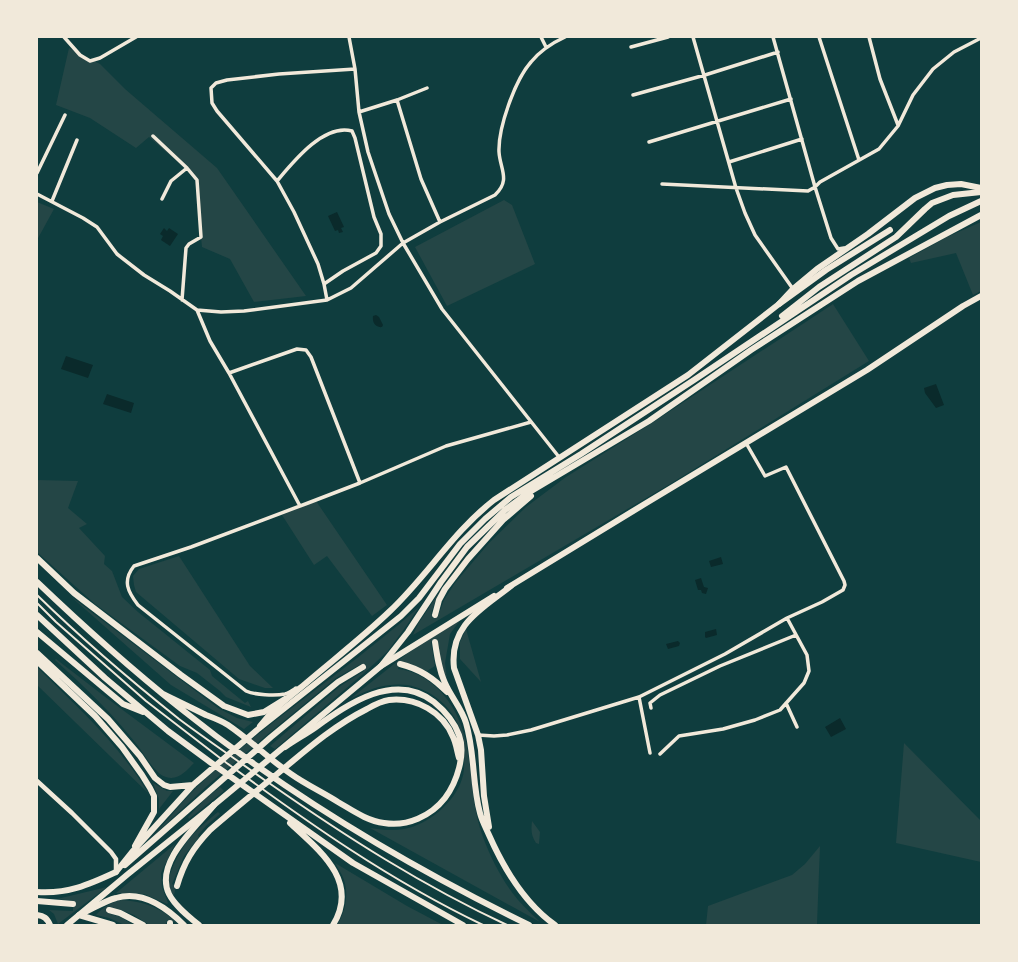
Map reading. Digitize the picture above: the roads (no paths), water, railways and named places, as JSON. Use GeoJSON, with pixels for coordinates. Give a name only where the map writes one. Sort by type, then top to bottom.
{"type":"FeatureCollection","features":[{"type":"Feature","properties":{"kind":"main road"},"geometry":{"type":"LineString","coordinates":[[779,304],[793,288],[817,269],[868,234],[915,198],[935,188],[961,184],[981,188]]}},
{"type":"Feature","properties":{"kind":"main road"},"geometry":{"type":"LineString","coordinates":[[746,344],[820,286],[896,237],[932,204],[953,195],[981,192]]}},
{"type":"Feature","properties":{"kind":"main road"},"geometry":{"type":"LineString","coordinates":[[116,872],[193,784],[257,730],[401,616],[419,598],[460,544],[485,519],[511,497],[694,380],[851,275],[949,216],[981,201]]}},
{"type":"Feature","properties":{"kind":"main road"},"geometry":{"type":"LineString","coordinates":[[382,666],[408,632],[441,582],[467,547],[505,510],[528,493],[649,420],[751,350],[858,281],[981,215]]}},
{"type":"Feature","properties":{"kind":"main road"},"geometry":{"type":"LineString","coordinates":[[257,730],[266,718],[285,700],[405,597],[419,582],[446,546],[479,511],[508,489],[688,375],[779,304],[826,270],[890,230]]}},
{"type":"Feature","properties":{"kind":"main road"},"geometry":{"type":"LineString","coordinates":[[67,925],[382,666],[867,370],[963,306],[981,296]]}},
{"type":"Feature","properties":{"kind":"main road"},"geometry":{"type":"LineString","coordinates":[[435,614],[439,600],[445,589],[479,547],[509,515],[553,478]]}},
{"type":"Feature","properties":{"kind":"main road"},"geometry":{"type":"LineString","coordinates":[[37,558],[74,593],[224,706],[248,715],[264,712],[285,700]]}},
{"type":"Feature","properties":{"kind":"main road"},"geometry":{"type":"LineString","coordinates":[[37,582],[127,665],[208,730],[268,774],[351,828],[410,863],[476,899],[529,925]]}},
{"type":"Feature","properties":{"kind":"main road"},"geometry":{"type":"LineString","coordinates":[[494,845],[485,810],[478,735],[454,668],[453,657],[455,644],[463,626],[511,586]]}},
{"type":"Feature","properties":{"kind":"main road"},"geometry":{"type":"LineString","coordinates":[[37,615],[105,678],[149,715],[210,762],[249,788],[278,811],[353,863],[463,925]]}},
{"type":"Feature","properties":{"kind":"main road"},"geometry":{"type":"LineString","coordinates":[[37,632],[123,704],[149,715]]}},
{"type":"Feature","properties":{"kind":"main road"},"geometry":{"type":"LineString","coordinates":[[435,642],[437,660],[442,675],[467,728],[472,747],[480,813],[494,845],[512,878],[522,893],[543,917],[554,925]]}},
{"type":"Feature","properties":{"kind":"main road"},"geometry":{"type":"LineString","coordinates":[[37,653],[108,719],[140,756],[155,778],[164,785],[170,787],[193,784]]}},
{"type":"Feature","properties":{"kind":"main road"},"geometry":{"type":"LineString","coordinates":[[37,661],[104,726],[139,770],[154,796],[154,812],[151,820],[132,852]]}},
{"type":"Feature","properties":{"kind":"main road"},"geometry":{"type":"LineString","coordinates":[[400,664],[413,667],[430,676],[448,693],[455,703]]}},
{"type":"Feature","properties":{"kind":"main road"},"geometry":{"type":"LineString","coordinates":[[37,892],[73,890],[116,872],[271,737],[338,682],[363,668]]}},
{"type":"Feature","properties":{"kind":"main road"},"geometry":{"type":"LineString","coordinates":[[163,694],[227,725],[291,774],[360,815],[376,822],[386,824],[406,823],[416,820],[426,815],[440,804],[455,782],[460,761],[461,740],[454,722],[442,708],[420,694],[393,689],[374,694],[340,710],[315,728],[285,746]]}},
{"type":"Feature","properties":{"kind":"main road"},"geometry":{"type":"LineString","coordinates":[[177,886],[184,864],[190,854],[198,843],[225,818],[329,731],[355,714],[378,703],[389,700],[400,700],[420,704],[431,710],[443,720],[453,737],[460,761]]}},
{"type":"Feature","properties":{"kind":"main road"},"geometry":{"type":"LineString","coordinates":[[199,925],[169,896],[165,885],[166,872],[171,859],[180,844],[214,805]]}},
{"type":"Feature","properties":{"kind":"main road"},"geometry":{"type":"LineString","coordinates":[[278,811],[318,850],[335,871],[342,894],[341,907],[333,925]]}},
{"type":"Feature","properties":{"kind":"main road"},"geometry":{"type":"LineString","coordinates":[[79,915],[117,898],[133,896],[152,901],[165,908],[184,925]]}},
{"type":"Feature","properties":{"kind":"main road"},"geometry":{"type":"LineString","coordinates":[[37,901],[73,904]]}},
{"type":"Feature","properties":{"kind":"main road"},"geometry":{"type":"LineString","coordinates":[[109,910],[120,913],[143,925]]}},
{"type":"Feature","properties":{"kind":"main road"},"geometry":{"type":"LineString","coordinates":[[37,915],[44,916],[50,925]]}},
{"type":"Feature","properties":{"kind":"main road"},"geometry":{"type":"LineString","coordinates":[[79,915],[113,925]]}},
{"type":"Feature","properties":{"kind":"street"},"geometry":{"type":"LineString","coordinates":[[64,37],[80,55],[90,61],[100,58],[136,37]]}},
{"type":"Feature","properties":{"kind":"street"},"geometry":{"type":"LineString","coordinates":[[349,37],[359,112],[370,159],[389,214],[403,243],[442,309],[559,457]]}},
{"type":"Feature","properties":{"kind":"street"},"geometry":{"type":"LineString","coordinates":[[541,37],[546,47]]}},
{"type":"Feature","properties":{"kind":"street"},"geometry":{"type":"LineString","coordinates":[[196,310],[221,312],[244,311],[327,300],[351,288],[403,243],[495,194],[501,189],[503,182],[499,152],[502,125],[522,76],[530,62],[546,47],[565,37]]}},
{"type":"Feature","properties":{"kind":"street"},"geometry":{"type":"LineString","coordinates":[[631,47],[668,37]]}},
{"type":"Feature","properties":{"kind":"street"},"geometry":{"type":"LineString","coordinates":[[694,37],[736,188],[755,235],[793,288]]}},
{"type":"Feature","properties":{"kind":"street"},"geometry":{"type":"LineString","coordinates":[[773,37],[815,187],[831,238],[835,247],[840,249],[851,246]]}},
{"type":"Feature","properties":{"kind":"street"},"geometry":{"type":"LineString","coordinates":[[819,37],[859,160]]}},
{"type":"Feature","properties":{"kind":"street"},"geometry":{"type":"LineString","coordinates":[[869,37],[880,79],[898,126]]}},
{"type":"Feature","properties":{"kind":"street"},"geometry":{"type":"LineString","coordinates":[[662,184],[808,191],[820,182],[879,149],[898,126],[913,94],[933,69],[954,52],[981,38]]}},
{"type":"Feature","properties":{"kind":"street"},"geometry":{"type":"LineString","coordinates":[[633,95],[705,75],[778,52]]}},
{"type":"Feature","properties":{"kind":"street"},"geometry":{"type":"LineString","coordinates":[[327,300],[318,264],[294,212],[277,181],[217,111],[212,102],[212,88],[216,83],[227,80],[279,74],[354,69]]}},
{"type":"Feature","properties":{"kind":"street"},"geometry":{"type":"LineString","coordinates":[[359,112],[397,100],[427,88]]}},
{"type":"Feature","properties":{"kind":"street"},"geometry":{"type":"LineString","coordinates":[[649,142],[791,99]]}},
{"type":"Feature","properties":{"kind":"street"},"geometry":{"type":"LineString","coordinates":[[397,100],[421,179],[440,222]]}},
{"type":"Feature","properties":{"kind":"street"},"geometry":{"type":"LineString","coordinates":[[37,173],[64,115]]}},
{"type":"Feature","properties":{"kind":"street"},"geometry":{"type":"LineString","coordinates":[[277,181],[296,157],[316,141],[326,135],[345,129],[352,131],[374,218],[381,234],[381,246],[376,253],[343,271],[324,284]]}},
{"type":"Feature","properties":{"kind":"street"},"geometry":{"type":"LineString","coordinates":[[153,136],[187,168],[197,180],[201,237],[189,244],[186,248],[182,300]]}},
{"type":"Feature","properties":{"kind":"street"},"geometry":{"type":"LineString","coordinates":[[729,162],[802,139]]}},
{"type":"Feature","properties":{"kind":"street"},"geometry":{"type":"LineString","coordinates":[[52,201],[77,140]]}},
{"type":"Feature","properties":{"kind":"street"},"geometry":{"type":"LineString","coordinates":[[162,199],[171,181],[187,168]]}},
{"type":"Feature","properties":{"kind":"street"},"geometry":{"type":"LineString","coordinates":[[37,194],[97,227],[117,254],[144,275],[196,310],[210,342],[229,373],[300,506]]}},
{"type":"Feature","properties":{"kind":"street"},"geometry":{"type":"LineString","coordinates":[[229,373],[297,349],[306,350],[311,357],[360,483]]}},
{"type":"Feature","properties":{"kind":"street"},"geometry":{"type":"LineString","coordinates":[[304,685],[284,694],[251,693],[138,605],[129,593],[127,582],[129,572],[134,566],[191,547],[360,483],[446,446],[531,422]]}},
{"type":"Feature","properties":{"kind":"street"},"geometry":{"type":"LineString","coordinates":[[478,735],[508,735],[531,730],[639,697],[725,654],[787,618],[822,602],[843,590],[845,585],[844,581],[786,467],[765,476],[746,443]]}},
{"type":"Feature","properties":{"kind":"street"},"geometry":{"type":"LineString","coordinates":[[660,754],[679,736],[723,729],[755,720],[780,710],[804,683],[809,671],[807,655],[787,618]]}},
{"type":"Feature","properties":{"kind":"street"},"geometry":{"type":"LineString","coordinates":[[651,708],[650,703],[660,695],[720,666],[796,635]]}},
{"type":"Feature","properties":{"kind":"street"},"geometry":{"type":"LineString","coordinates":[[639,697],[650,753]]}},
{"type":"Feature","properties":{"kind":"street"},"geometry":{"type":"LineString","coordinates":[[786,703],[797,727]]}},
{"type":"Feature","properties":{"kind":"street"},"geometry":{"type":"LineString","coordinates":[[37,781],[111,852],[116,859],[116,872]]}},
{"type":"Feature","properties":{"kind":"lane"},"geometry":{"type":"LineString","coordinates":[[37,595],[79,635],[180,719],[325,822],[394,865],[453,898],[507,925]]}},
{"type":"Feature","properties":{"kind":"lane"},"geometry":{"type":"LineString","coordinates":[[37,603],[56,622],[146,701],[279,801],[318,829],[363,858],[448,908],[483,925]]}}]}
